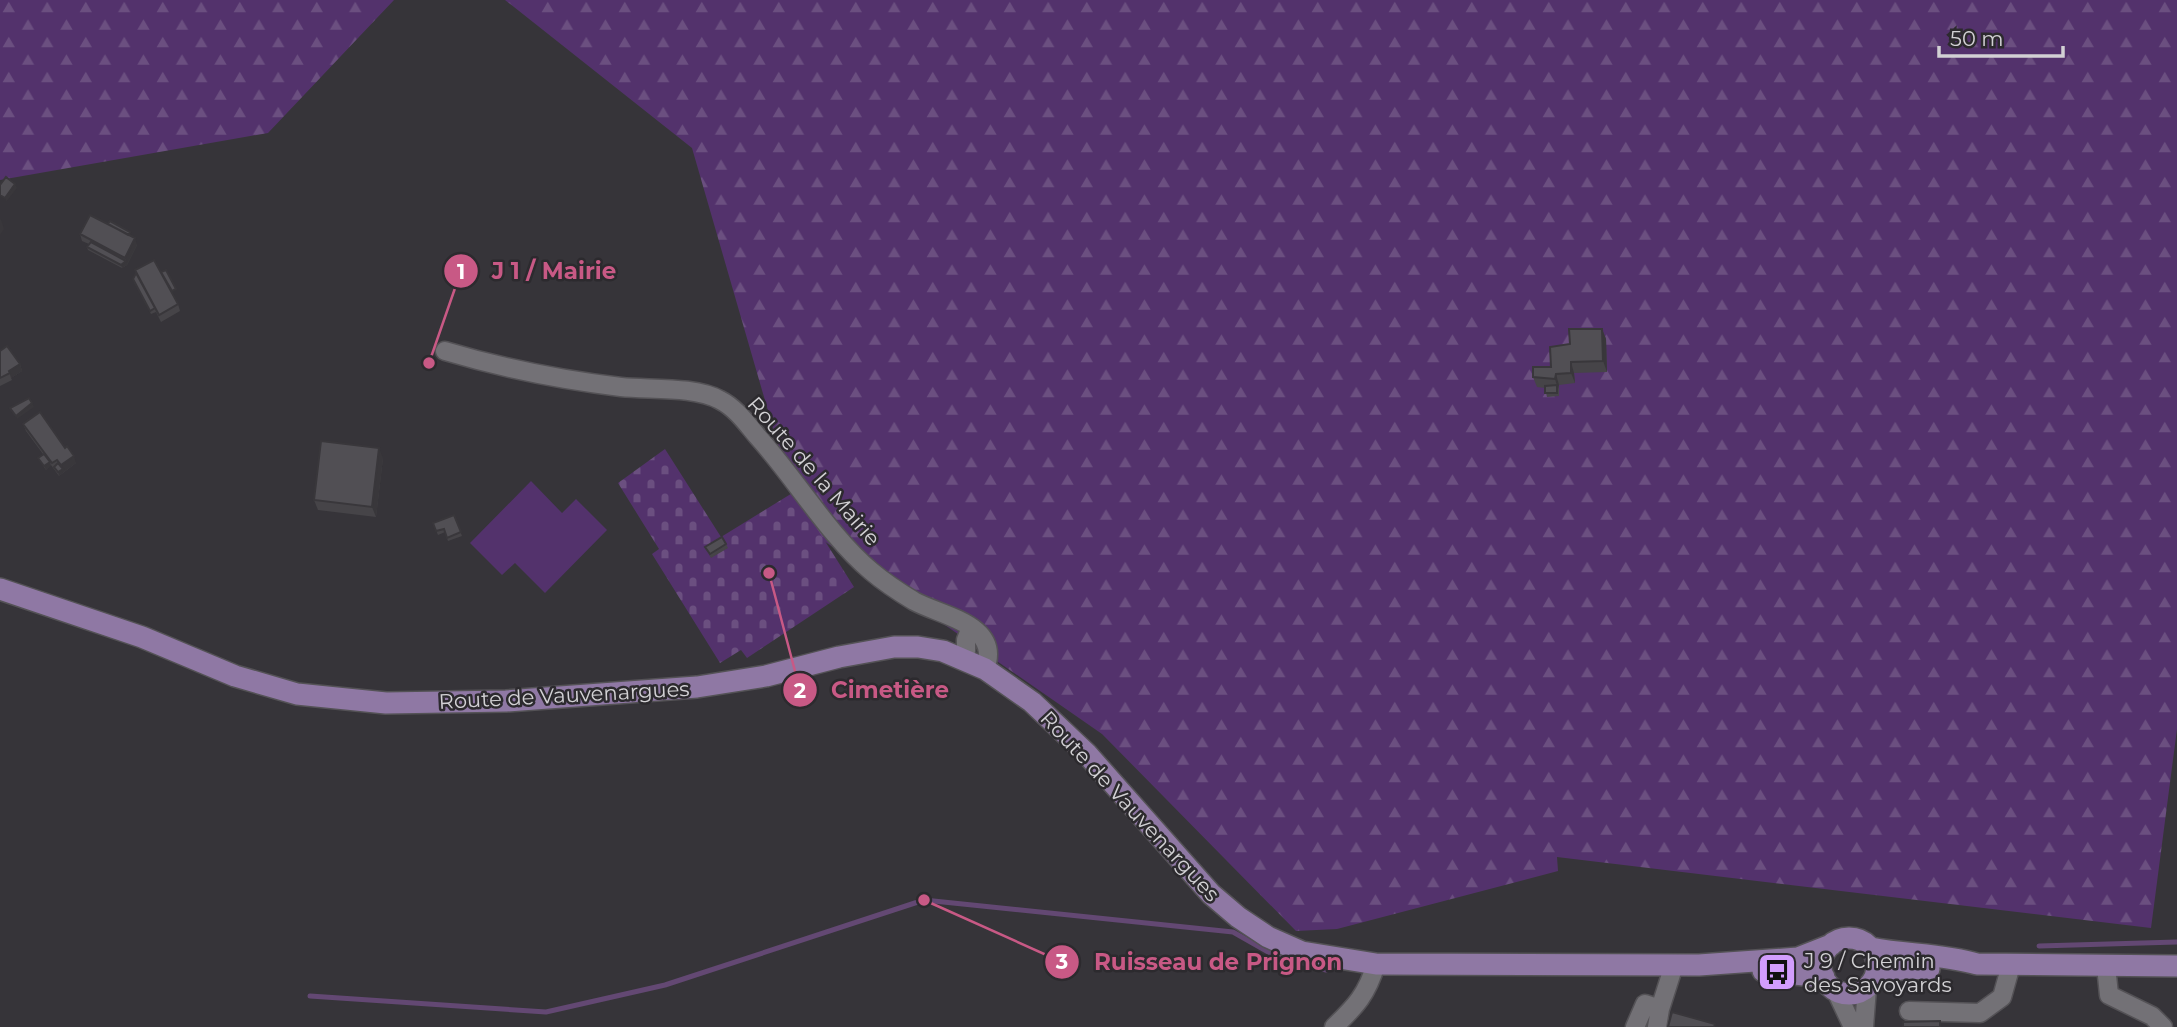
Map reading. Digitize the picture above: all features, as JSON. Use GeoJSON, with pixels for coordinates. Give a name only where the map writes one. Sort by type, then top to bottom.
{"type":"FeatureCollection","features":[{"type":"Feature","properties":{"kind":"main road","name":"Route de Vauvenargues"},"geometry":{"type":"LineString","coordinates":[[0,589],[142,637],[235,676],[297,694],[386,703],[506,701],[697,687],[766,676],[839,657],[894,647],[918,647],[962,658],[1005,681],[1058,724],[1210,894],[1268,937],[1302,952],[1376,964],[1699,965],[1798,958],[1831,945]]}},
{"type":"Feature","properties":{"kind":"main road"},"geometry":{"type":"LineString","coordinates":[[1976,964],[1956,970],[1906,968],[1871,981],[1852,993],[1830,984],[1822,960],[1831,945],[1839,940],[1856,939],[1871,948],[1906,955],[1957,958],[1976,964],[2177,967]]}},
{"type":"Feature","properties":{"kind":"main road"},"geometry":{"type":"LineString","coordinates":[[1871,948],[1875,956],[1871,981]]}},
{"type":"Feature","properties":{"kind":"main road","name":"Route de Vauvenargues"},"geometry":{"type":"LineString","coordinates":[[1699,965],[1830,984]]}},
{"type":"Feature","properties":{"kind":"street","name":"Route de la Mairie"},"geometry":{"type":"LineString","coordinates":[[445,351],[559,379],[702,393],[720,400],[735,411],[786,468],[854,556],[915,601],[962,620],[971,627]]}},
{"type":"Feature","properties":{"kind":"street"},"geometry":{"type":"LineString","coordinates":[[962,658],[971,627],[986,644],[989,656],[985,668]]}},
{"type":"Feature","properties":{"kind":"street"},"geometry":{"type":"LineString","coordinates":[[1334,1027],[1358,1004],[1369,985],[1376,964]]}},
{"type":"Feature","properties":{"kind":"street"},"geometry":{"type":"LineString","coordinates":[[1657,1027],[1674,965]]}},
{"type":"Feature","properties":{"kind":"street"},"geometry":{"type":"LineString","coordinates":[[1909,1011],[1980,1013],[2002,997],[2011,965]]}},
{"type":"Feature","properties":{"kind":"street"},"geometry":{"type":"LineString","coordinates":[[2106,967],[2109,995],[2152,1016],[2163,1027]]}},
{"type":"Feature","properties":{"kind":"street"},"geometry":{"type":"LineString","coordinates":[[1864,1027],[1871,981]]}},
{"type":"Feature","properties":{"kind":"street"},"geometry":{"type":"LineString","coordinates":[[1830,984],[1853,1027]]}},
{"type":"Feature","properties":{"kind":"street"},"geometry":{"type":"LineString","coordinates":[[1635,1027],[1645,1004],[1660,1009]]}},
{"type":"Feature","properties":{"kind":"green space"},"geometry":{"type":"Polygon","coordinates":[[[0,0],[394,0],[268,133],[0,180],[0,0]]]}},
{"type":"Feature","properties":{"kind":"green space"},"geometry":{"type":"Polygon","coordinates":[[[505,0],[2177,0],[2177,729],[2151,928],[1557,857],[1558,871],[1337,929],[1296,931],[1102,734],[801,525],[692,148],[505,0]]]}},
{"type":"Feature","properties":{"kind":"green space"},"geometry":{"type":"Polygon","coordinates":[[[665,449],[721,537],[794,492],[854,587],[747,658],[741,650],[720,663],[652,554],[659,549],[618,483],[665,449]]]}},
{"type":"Feature","properties":{"kind":"green space"},"geometry":{"type":"Polygon","coordinates":[[[531,481],[562,513],[576,499],[607,530],[545,593],[515,563],[502,575],[470,543],[531,481]]]}},
{"type":"Feature","properties":{"kind":"building"},"geometry":{"type":"Polygon","coordinates":[[[6,177],[15,184],[5,198],[0,195],[0,185],[6,177]]]}},
{"type":"Feature","properties":{"kind":"building"},"geometry":{"type":"Polygon","coordinates":[[[90,215],[135,238],[125,258],[80,234],[90,215]]]}},
{"type":"Feature","properties":{"kind":"building"},"geometry":{"type":"Polygon","coordinates":[[[110,221],[130,232],[128,235],[108,224],[110,221]]]}},
{"type":"Feature","properties":{"kind":"building"},"geometry":{"type":"Polygon","coordinates":[[[91,242],[126,261],[121,265],[87,247],[91,242]]]}},
{"type":"Feature","properties":{"kind":"building"},"geometry":{"type":"Polygon","coordinates":[[[154,260],[178,304],[159,315],[135,270],[154,260]]]}},
{"type":"Feature","properties":{"kind":"building"},"geometry":{"type":"Polygon","coordinates":[[[166,270],[176,289],[172,291],[161,272],[166,270]]]}},
{"type":"Feature","properties":{"kind":"building"},"geometry":{"type":"Polygon","coordinates":[[[136,273],[155,308],[150,311],[133,279],[136,273]]]}},
{"type":"Feature","properties":{"kind":"building"},"geometry":{"type":"Polygon","coordinates":[[[1569,329],[1602,329],[1603,361],[1571,362],[1571,373],[1556,374],[1555,379],[1533,377],[1533,367],[1551,367],[1550,347],[1570,344],[1569,329]]]}},
{"type":"Feature","properties":{"kind":"building"},"geometry":{"type":"Polygon","coordinates":[[[7,346],[20,364],[0,378],[0,351],[7,346]]]}},
{"type":"Feature","properties":{"kind":"building"},"geometry":{"type":"Polygon","coordinates":[[[1557,385],[1557,393],[1545,393],[1545,386],[1557,385]]]}},
{"type":"Feature","properties":{"kind":"building"},"geometry":{"type":"Polygon","coordinates":[[[29,398],[32,403],[16,416],[10,408],[29,398]]]}},
{"type":"Feature","properties":{"kind":"building"},"geometry":{"type":"Polygon","coordinates":[[[40,412],[65,448],[67,446],[74,456],[61,465],[57,460],[52,463],[23,424],[40,412]]]}},
{"type":"Feature","properties":{"kind":"building"},"geometry":{"type":"Polygon","coordinates":[[[321,441],[379,448],[372,507],[314,500],[321,441]]]}},
{"type":"Feature","properties":{"kind":"building"},"geometry":{"type":"Polygon","coordinates":[[[44,454],[50,462],[44,466],[38,458],[44,454]]]}},
{"type":"Feature","properties":{"kind":"building"},"geometry":{"type":"Polygon","coordinates":[[[58,463],[63,469],[58,472],[54,467],[58,463]]]}},
{"type":"Feature","properties":{"kind":"building"},"geometry":{"type":"Polygon","coordinates":[[[454,515],[461,532],[447,538],[444,529],[436,531],[433,523],[454,515]]]}},
{"type":"Feature","properties":{"kind":"building"},"geometry":{"type":"Polygon","coordinates":[[[722,537],[726,544],[710,554],[705,547],[722,537]]]}},
{"type":"Feature","properties":{"kind":"building"},"geometry":{"type":"Polygon","coordinates":[[[1672,1012],[1715,1024],[1714,1027],[1668,1027],[1672,1012]]]}},
{"type":"Feature","properties":{"kind":"building"},"geometry":{"type":"Polygon","coordinates":[[[1940,1021],[1940,1027],[1903,1027],[1903,1022],[1940,1021]]]}},
{"type":"Feature","properties":{"kind":"waterway"},"geometry":{"type":"LineString","coordinates":[[310,996],[546,1012],[665,985],[924,900],[1233,932],[1270,953],[1326,970]]}},
{"type":"Feature","properties":{"kind":"waterway"},"geometry":{"type":"LineString","coordinates":[[2039,946],[2177,942]]}},
{"type":"Feature","properties":{"kind":"place","name":"J 1 / Mairie"},"geometry":{"type":"Point","coordinates":[429,363]}},
{"type":"Feature","properties":{"kind":"place","name":"Cimetière"},"geometry":{"type":"Point","coordinates":[769,573]}},
{"type":"Feature","properties":{"kind":"place","name":"Ruisseau de Prignon"},"geometry":{"type":"Point","coordinates":[924,900]}},
{"type":"Feature","properties":{"kind":"place","name":"J 9 / Chemin des Savoyards"},"geometry":{"type":"Point","coordinates":[1777,972]}}]}
